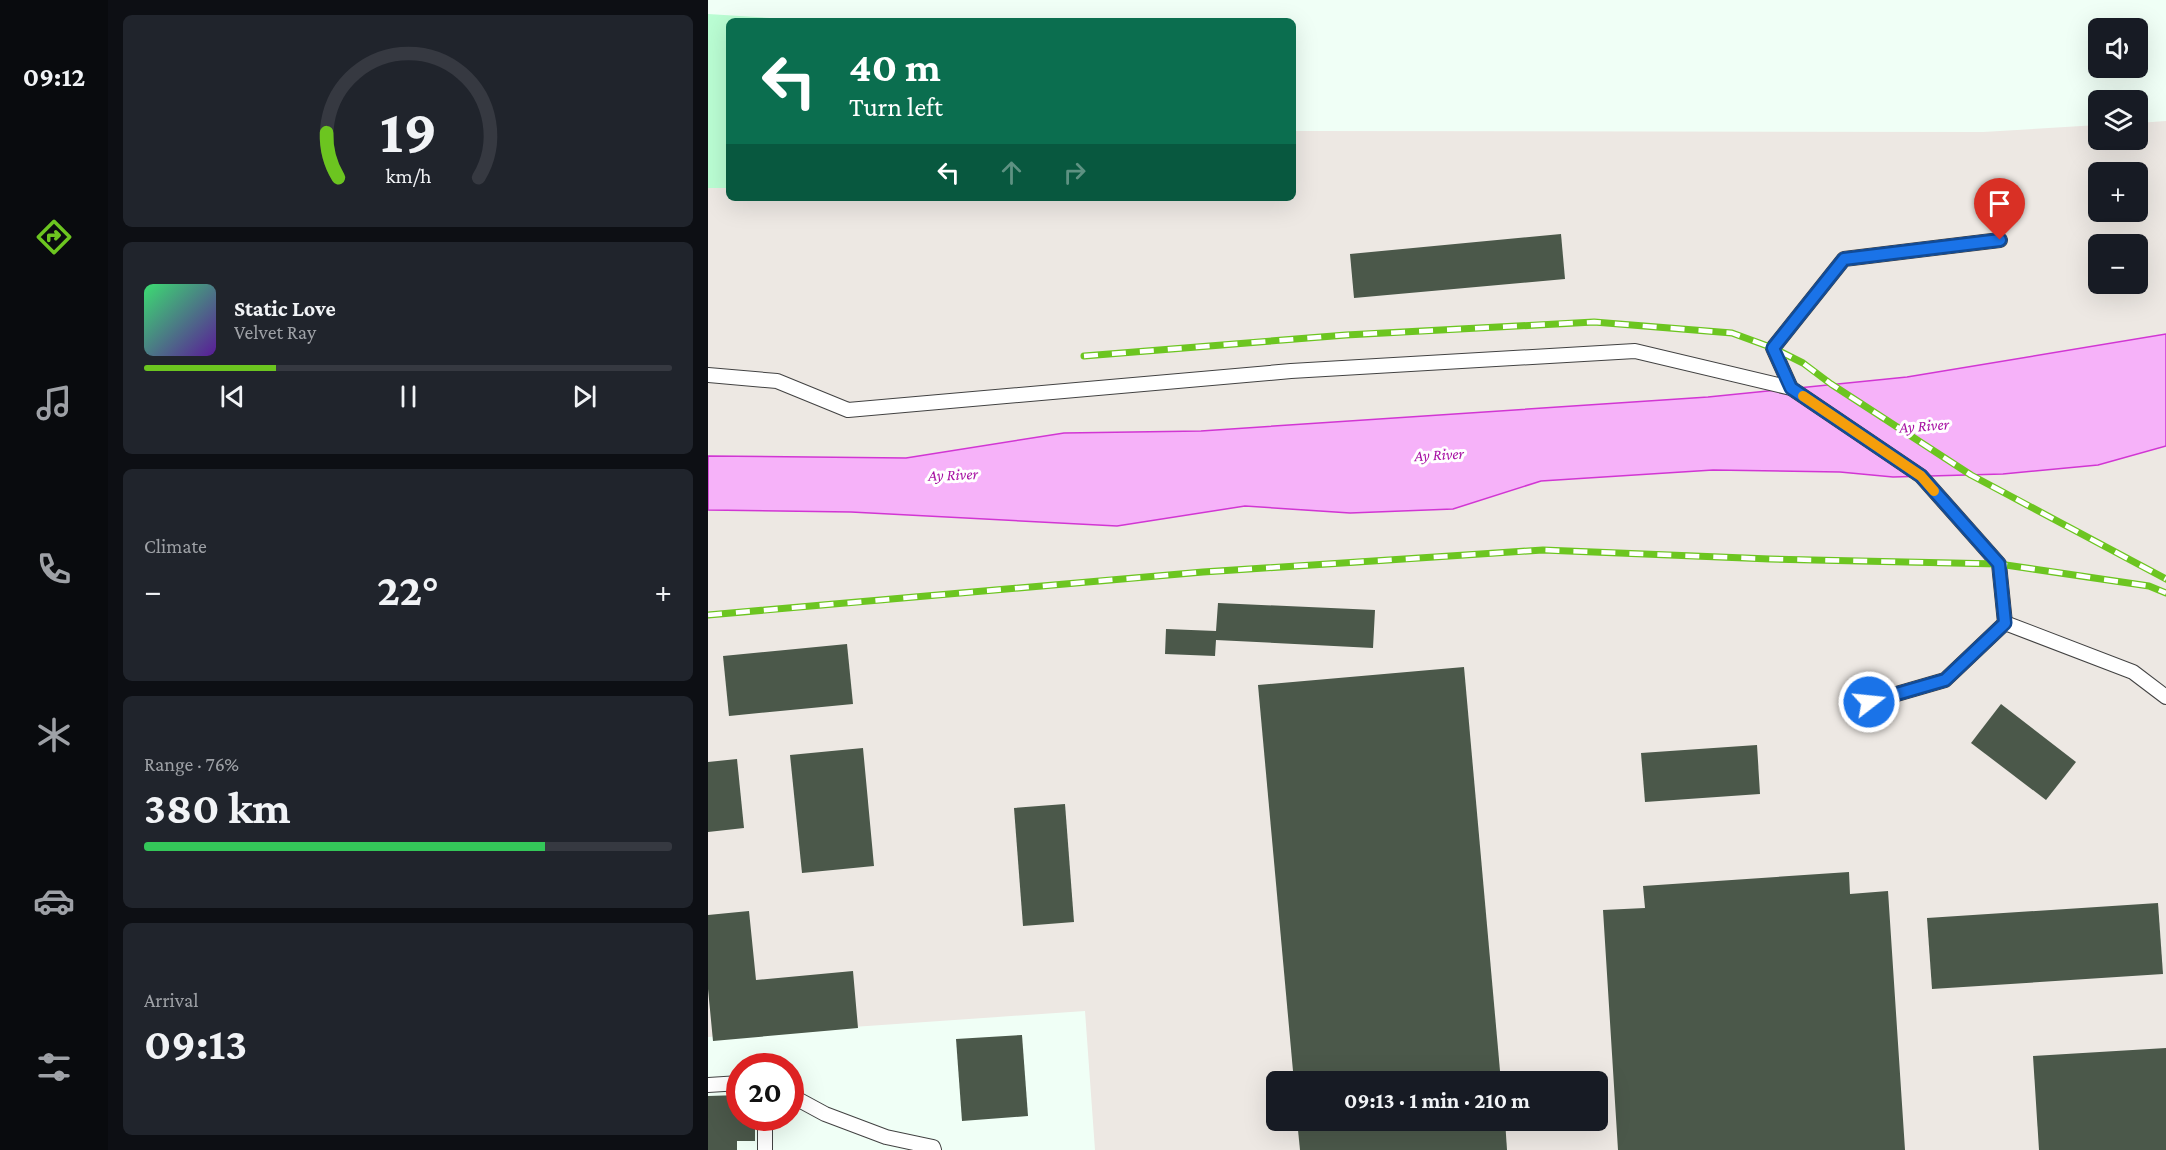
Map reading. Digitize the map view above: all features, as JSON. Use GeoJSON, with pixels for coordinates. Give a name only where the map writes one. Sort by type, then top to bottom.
{"type":"FeatureCollection","features":[{"type":"Feature","properties":{"kind":"lane"},"geometry":{"type":"LineString","coordinates":[[1791,388],[1773,348],[1844,259],[2000,240]]}},
{"type":"Feature","properties":{"kind":"lane"},"geometry":{"type":"LineString","coordinates":[[708,375],[777,381],[848,410],[1291,370],[1635,351],[1791,388],[1921,476],[1999,564],[2005,623]]}},
{"type":"Feature","properties":{"kind":"lane"},"geometry":{"type":"LineString","coordinates":[[2005,623],[2133,672],[2166,697]]}},
{"type":"Feature","properties":{"kind":"lane"},"geometry":{"type":"LineString","coordinates":[[1869,702],[1945,680],[2005,623]]}},
{"type":"Feature","properties":{"kind":"lane"},"geometry":{"type":"LineString","coordinates":[[708,1085],[726,1084]]}},
{"type":"Feature","properties":{"kind":"lane"},"geometry":{"type":"LineString","coordinates":[[804,1103],[825,1114],[886,1137],[933,1147],[934,1150]]}},
{"type":"Feature","properties":{"kind":"lane"},"geometry":{"type":"LineString","coordinates":[[765,1131],[765,1150]]}},
{"type":"Feature","properties":{"kind":"shaded area"},"geometry":{"type":"Polygon","coordinates":[[[2166,121],[2166,1150],[1095,1150],[1085,1011],[708,1037],[708,129],[726,129],[726,201],[1296,201],[1296,131],[1983,132],[2088,126],[2088,150],[2148,150],[2148,122],[2166,121]]]}},
{"type":"Feature","properties":{"kind":"sand"},"geometry":{"type":"Polygon","coordinates":[[[708,14],[770,18],[726,18],[726,188],[708,188],[708,14]]]}},
{"type":"Feature","properties":{"kind":"water","name":"Ay River"},"geometry":{"type":"Polygon","coordinates":[[[2166,334],[2166,446],[2098,465],[2003,474],[1893,477],[1840,472],[1713,470],[1541,481],[1453,509],[1350,513],[1245,506],[1117,526],[851,512],[708,510],[708,456],[906,458],[1064,433],[1201,431],[1708,397],[1907,377],[2166,334]]]}},
{"type":"Feature","properties":{"kind":"building"},"geometry":{"type":"Polygon","coordinates":[[[1561,234],[1565,279],[1354,298],[1350,254],[1561,234]]]}},
{"type":"Feature","properties":{"kind":"building"},"geometry":{"type":"Polygon","coordinates":[[[1218,603],[1375,610],[1373,648],[1216,640],[1215,656],[1165,654],[1166,629],[1216,631],[1218,603]]]}},
{"type":"Feature","properties":{"kind":"building"},"geometry":{"type":"Polygon","coordinates":[[[847,644],[853,704],[729,716],[723,656],[847,644]]]}},
{"type":"Feature","properties":{"kind":"building"},"geometry":{"type":"Polygon","coordinates":[[[1464,667],[1500,1071],[1293,1071],[1258,685],[1464,667]]]}},
{"type":"Feature","properties":{"kind":"building"},"geometry":{"type":"Polygon","coordinates":[[[2001,704],[2076,762],[2046,800],[1971,743],[2001,704]]]}},
{"type":"Feature","properties":{"kind":"building"},"geometry":{"type":"Polygon","coordinates":[[[1757,745],[1760,794],[1645,802],[1641,753],[1757,745]]]}},
{"type":"Feature","properties":{"kind":"building"},"geometry":{"type":"Polygon","coordinates":[[[863,748],[874,866],[802,873],[790,755],[863,748]]]}},
{"type":"Feature","properties":{"kind":"building"},"geometry":{"type":"Polygon","coordinates":[[[737,759],[744,828],[708,832],[708,762],[737,759]]]}},
{"type":"Feature","properties":{"kind":"building"},"geometry":{"type":"Polygon","coordinates":[[[1065,804],[1074,922],[1023,926],[1014,808],[1065,804]]]}},
{"type":"Feature","properties":{"kind":"building"},"geometry":{"type":"Polygon","coordinates":[[[1849,872],[1850,894],[1888,891],[1905,1150],[1618,1150],[1603,910],[1645,908],[1643,886],[1849,872]]]}},
{"type":"Feature","properties":{"kind":"building"},"geometry":{"type":"Polygon","coordinates":[[[2158,903],[2163,974],[1932,989],[1927,918],[2158,903]]]}},
{"type":"Feature","properties":{"kind":"building"},"geometry":{"type":"Polygon","coordinates":[[[749,911],[756,980],[853,971],[858,1028],[713,1041],[708,989],[708,915],[749,911]]]}},
{"type":"Feature","properties":{"kind":"building"},"geometry":{"type":"Polygon","coordinates":[[[1022,1035],[1028,1116],[962,1121],[956,1039],[1022,1035]]]}},
{"type":"Feature","properties":{"kind":"building"},"geometry":{"type":"Polygon","coordinates":[[[2166,1048],[2166,1150],[2039,1150],[2033,1056],[2166,1048]]]}},
{"type":"Feature","properties":{"kind":"building"},"geometry":{"type":"Polygon","coordinates":[[[726,1095],[726,1131],[755,1131],[755,1141],[737,1141],[737,1150],[708,1150],[708,1096],[726,1095]]]}},
{"type":"Feature","properties":{"kind":"building"},"geometry":{"type":"Polygon","coordinates":[[[1298,1131],[1506,1131],[1507,1150],[1300,1150],[1298,1131]]]}},
{"type":"Feature","properties":{"kind":"railway"},"geometry":{"type":"LineString","coordinates":[[1084,356],[1346,335],[1594,322],[1732,333],[1773,348],[1803,363],[1831,384],[1971,475],[2166,579]]}},
{"type":"Feature","properties":{"kind":"railway"},"geometry":{"type":"LineString","coordinates":[[708,615],[1203,572],[1543,550],[1770,559],[1999,564],[2149,586],[2166,593]]}},
{"type":"Feature","properties":{"kind":"slow traffic"},"geometry":{"type":"LineString","coordinates":[[1803,396],[1921,476],[1934,491]]}},
{"type":"Feature","properties":{"kind":"route"},"geometry":{"type":"LineString","coordinates":[[1869,702],[1945,680],[2005,623],[1999,564],[1921,476],[1791,388],[1773,348],[1844,259],[2000,240]]}}]}
